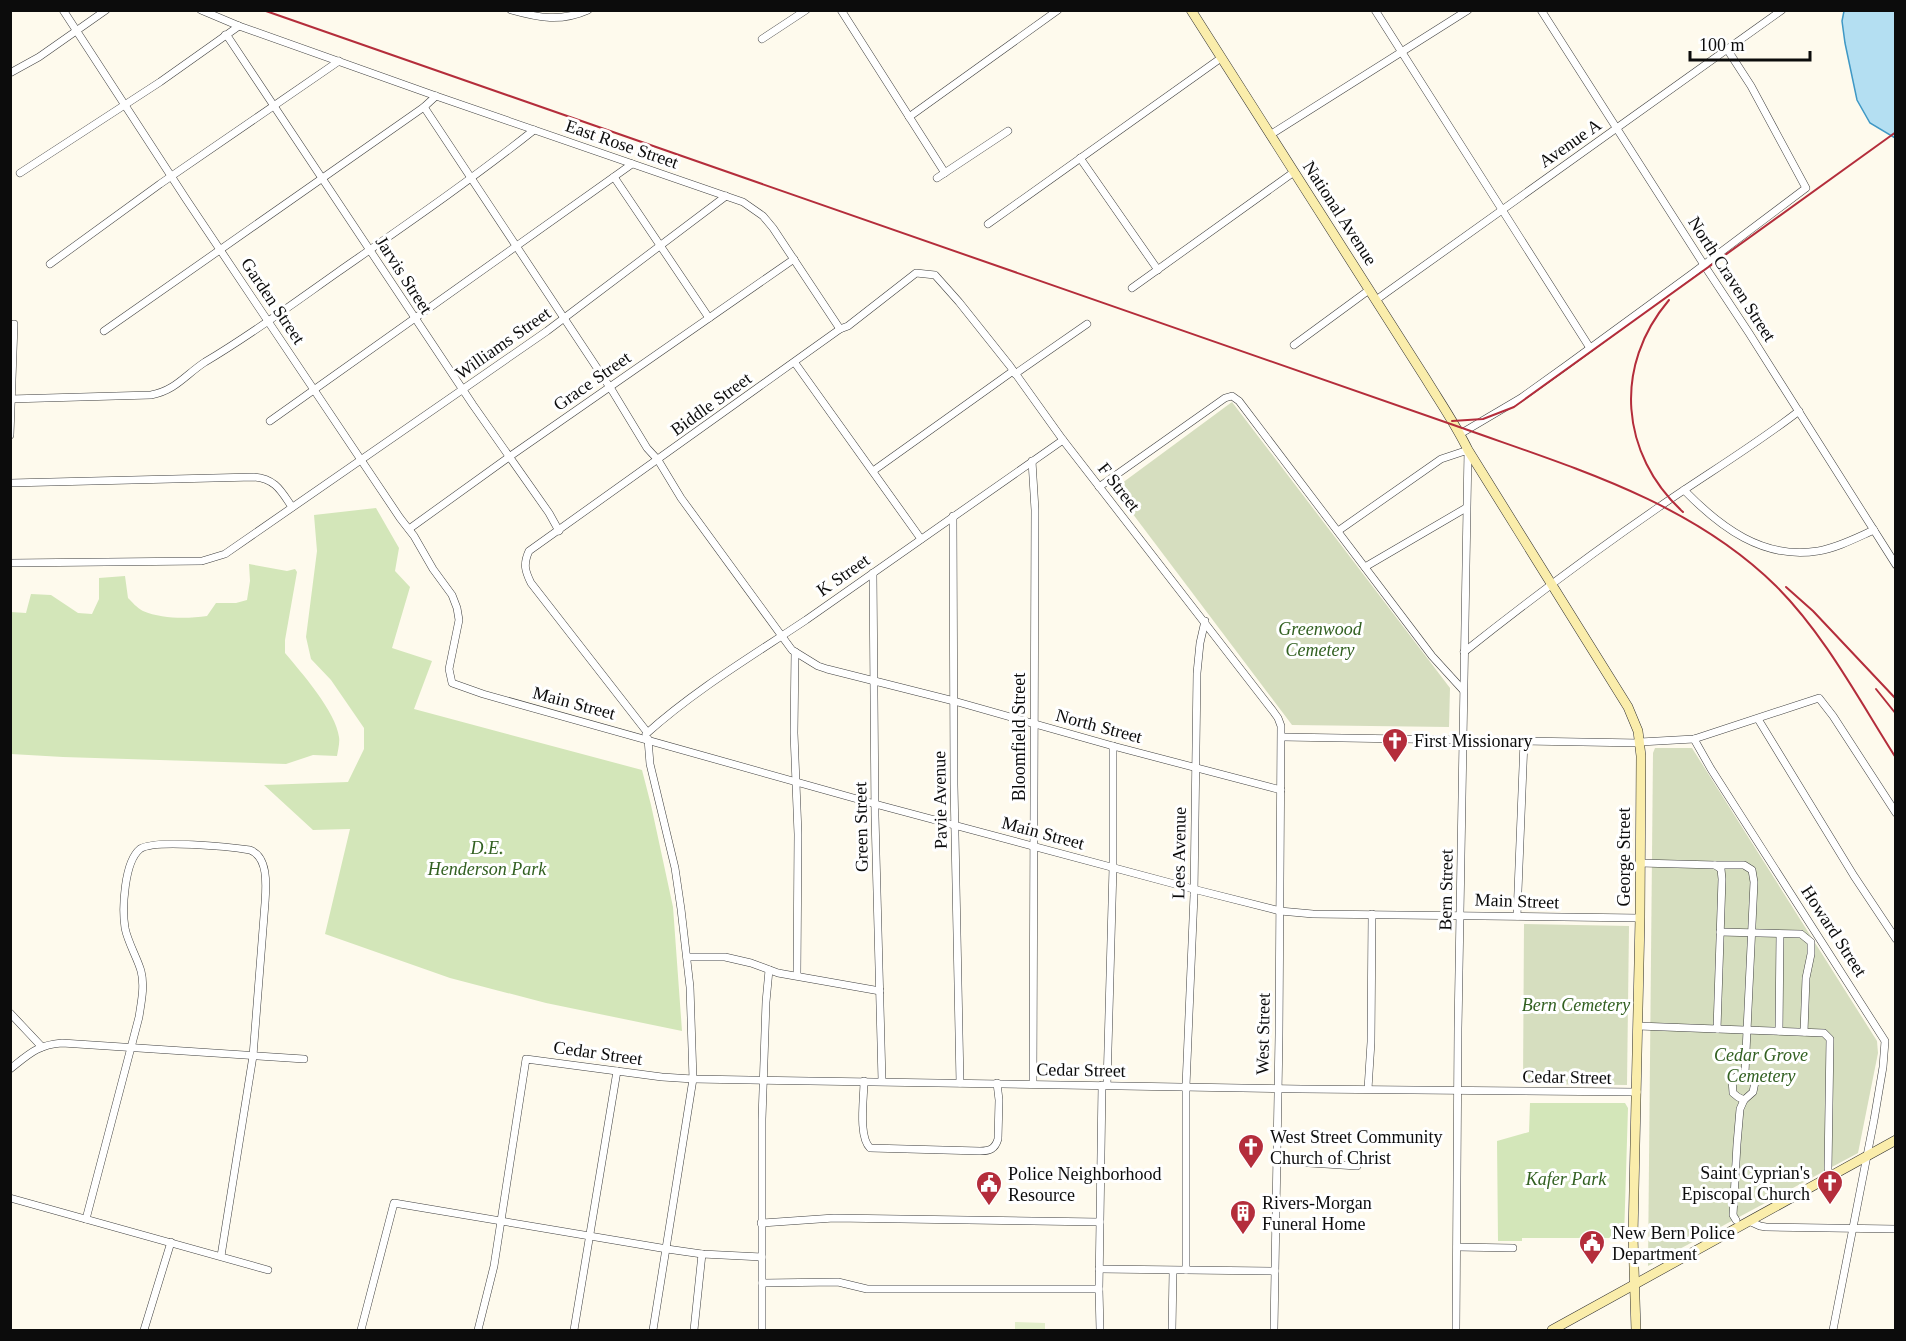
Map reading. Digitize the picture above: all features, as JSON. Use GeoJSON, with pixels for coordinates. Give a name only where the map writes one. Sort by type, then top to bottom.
{"type":"FeatureCollection","features":[{"type":"Feature","properties":{"kind":"street","name":"Garden Street"},"geometry":{"type":"LineString","coordinates":[[63,10],[452,595],[459,620],[449,669],[452,683]]}},
{"type":"Feature","properties":{"kind":"street"},"geometry":{"type":"LineString","coordinates":[[10,73],[39,57],[106,10]]}},
{"type":"Feature","properties":{"kind":"street","name":"East Rose Street"},"geometry":{"type":"LineString","coordinates":[[201,10],[239,26],[436,96],[743,202],[763,216],[773,228],[840,329]]}},
{"type":"Feature","properties":{"kind":"street"},"geometry":{"type":"LineString","coordinates":[[511,10],[551,19],[574,17],[588,10]]}},
{"type":"Feature","properties":{"kind":"street"},"geometry":{"type":"LineString","coordinates":[[762,39],[806,10]]}},
{"type":"Feature","properties":{"kind":"street"},"geometry":{"type":"LineString","coordinates":[[842,10],[945,173]]}},
{"type":"Feature","properties":{"kind":"street"},"geometry":{"type":"LineString","coordinates":[[909,117],[1058,10]]}},
{"type":"Feature","properties":{"kind":"street","name":"National Avenue"},"geometry":{"type":"LineString","coordinates":[[1191,10],[1460,434]]}},
{"type":"Feature","properties":{"kind":"street"},"geometry":{"type":"LineString","coordinates":[[1375,10],[1590,348]]}},
{"type":"Feature","properties":{"kind":"street"},"geometry":{"type":"LineString","coordinates":[[1270,135],[1468,10]]}},
{"type":"Feature","properties":{"kind":"street","name":"North Craven Street"},"geometry":{"type":"LineString","coordinates":[[1541,10],[1896,565]]}},
{"type":"Feature","properties":{"kind":"street","name":"Avenue A"},"geometry":{"type":"LineString","coordinates":[[1376,300],[1782,10]]}},
{"type":"Feature","properties":{"kind":"street"},"geometry":{"type":"LineString","coordinates":[[20,173],[125,105],[239,26]]}},
{"type":"Feature","properties":{"kind":"street","name":"Jarvis Street"},"geometry":{"type":"LineString","coordinates":[[225,35],[559,531]]}},
{"type":"Feature","properties":{"kind":"street"},"geometry":{"type":"LineString","coordinates":[[1460,434],[1521,398],[1806,188],[1751,86],[1727,49]]}},
{"type":"Feature","properties":{"kind":"street"},"geometry":{"type":"LineString","coordinates":[[988,224],[1221,58]]}},
{"type":"Feature","properties":{"kind":"street"},"geometry":{"type":"LineString","coordinates":[[50,264],[339,61]]}},
{"type":"Feature","properties":{"kind":"street"},"geometry":{"type":"LineString","coordinates":[[104,332],[424,107],[436,96]]}},
{"type":"Feature","properties":{"kind":"street","name":"North Street"},"geometry":{"type":"LineString","coordinates":[[424,107],[681,498],[795,652],[818,666],[1281,790]]}},
{"type":"Feature","properties":{"kind":"street"},"geometry":{"type":"LineString","coordinates":[[11,399],[151,395],[172,388],[370,250],[534,130]]}},
{"type":"Feature","properties":{"kind":"street"},"geometry":{"type":"LineString","coordinates":[[937,178],[1008,131]]}},
{"type":"Feature","properties":{"kind":"street"},"geometry":{"type":"LineString","coordinates":[[1080,158],[1158,270]]}},
{"type":"Feature","properties":{"kind":"street"},"geometry":{"type":"LineString","coordinates":[[270,421],[632,164]]}},
{"type":"Feature","properties":{"kind":"street"},"geometry":{"type":"LineString","coordinates":[[1132,288],[1294,172]]}},
{"type":"Feature","properties":{"kind":"street"},"geometry":{"type":"LineString","coordinates":[[614,177],[709,318]]}},
{"type":"Feature","properties":{"kind":"street","name":"Williams Street"},"geometry":{"type":"LineString","coordinates":[[10,563],[210,560],[225,554],[362,461],[564,318],[726,196]]}},
{"type":"Feature","properties":{"kind":"street","name":"Grace Street"},"geometry":{"type":"LineString","coordinates":[[409,529],[609,387],[794,260]]}},
{"type":"Feature","properties":{"kind":"street","name":"Biddle Street"},"geometry":{"type":"LineString","coordinates":[[645,736],[531,583],[526,573],[525,561],[529,552],[840,329],[848,326],[916,273]]}},
{"type":"Feature","properties":{"kind":"street","name":"F Street"},"geometry":{"type":"LineString","coordinates":[[916,273],[935,275],[942,282],[1014,372],[1063,440],[1278,718],[1282,737]]}},
{"type":"Feature","properties":{"kind":"street"},"geometry":{"type":"LineString","coordinates":[[1294,345],[1369,290]]}},
{"type":"Feature","properties":{"kind":"street"},"geometry":{"type":"LineString","coordinates":[[10,435],[14,324]]}},
{"type":"Feature","properties":{"kind":"street"},"geometry":{"type":"LineString","coordinates":[[873,471],[1087,324]]}},
{"type":"Feature","properties":{"kind":"street"},"geometry":{"type":"LineString","coordinates":[[795,363],[921,539]]}},
{"type":"Feature","properties":{"kind":"street"},"geometry":{"type":"LineString","coordinates":[[1100,487],[1225,398],[1232,396],[1239,400],[1432,656],[1463,690]]}},
{"type":"Feature","properties":{"kind":"street"},"geometry":{"type":"LineString","coordinates":[[1464,652],[1552,583],[1799,411]]}},
{"type":"Feature","properties":{"kind":"street","name":"George Street"},"geometry":{"type":"LineString","coordinates":[[1460,434],[1628,707],[1640,742],[1640,918],[1633,1286],[1636,1330]]}},
{"type":"Feature","properties":{"kind":"street","name":"K Street"},"geometry":{"type":"LineString","coordinates":[[645,736],[671,711],[1063,440]]}},
{"type":"Feature","properties":{"kind":"street"},"geometry":{"type":"LineString","coordinates":[[1338,531],[1442,459],[1468,450]]}},
{"type":"Feature","properties":{"kind":"street","name":"Bern Street"},"geometry":{"type":"LineString","coordinates":[[1456,1330],[1457,1091],[1468,450]]}},
{"type":"Feature","properties":{"kind":"street","name":"Bloomfield Street"},"geometry":{"type":"LineString","coordinates":[[1032,461],[1035,510],[1033,1084]]}},
{"type":"Feature","properties":{"kind":"street"},"geometry":{"type":"LineString","coordinates":[[10,483],[254,477],[274,483],[292,507]]}},
{"type":"Feature","properties":{"kind":"street"},"geometry":{"type":"LineString","coordinates":[[1683,490],[1736,533],[1766,549],[1795,552],[1819,551],[1838,546],[1874,530]]}},
{"type":"Feature","properties":{"kind":"street"},"geometry":{"type":"LineString","coordinates":[[1365,567],[1466,508]]}},
{"type":"Feature","properties":{"kind":"street","name":"Pavie Avenue"},"geometry":{"type":"LineString","coordinates":[[953,516],[960,1083]]}},
{"type":"Feature","properties":{"kind":"street","name":"Green Street"},"geometry":{"type":"LineString","coordinates":[[873,573],[875,804],[882,1081]]}},
{"type":"Feature","properties":{"kind":"street","name":"Lees Avenue"},"geometry":{"type":"LineString","coordinates":[[1186,1270],[1186,1086],[1188,1083],[1190,953],[1194,890],[1197,673],[1204,621]]}},
{"type":"Feature","properties":{"kind":"street"},"geometry":{"type":"LineString","coordinates":[[795,652],[794,733],[798,834],[797,975]]}},
{"type":"Feature","properties":{"kind":"street","name":"Main Street"},"geometry":{"type":"LineString","coordinates":[[452,683],[483,694],[645,736],[875,804],[1280,911],[1313,914],[1640,918]]}},
{"type":"Feature","properties":{"kind":"street"},"geometry":{"type":"LineString","coordinates":[[1282,737],[1640,742],[1694,739],[1819,698],[1896,813]]}},
{"type":"Feature","properties":{"kind":"street"},"geometry":{"type":"LineString","coordinates":[[1758,719],[1854,876],[1896,939]]}},
{"type":"Feature","properties":{"kind":"street"},"geometry":{"type":"LineString","coordinates":[[645,736],[675,868],[687,957],[693,1078],[653,1330]]}},
{"type":"Feature","properties":{"kind":"street","name":"West Street"},"geometry":{"type":"LineString","coordinates":[[1274,1330],[1282,737]]}},
{"type":"Feature","properties":{"kind":"street","name":"Howard Street"},"geometry":{"type":"LineString","coordinates":[[1694,739],[1885,1041],[1883,1067],[1833,1330]]}},
{"type":"Feature","properties":{"kind":"street"},"geometry":{"type":"LineString","coordinates":[[1517,916],[1524,741]]}},
{"type":"Feature","properties":{"kind":"street"},"geometry":{"type":"LineString","coordinates":[[1100,1330],[1100,1222],[1113,867],[1113,746]]}},
{"type":"Feature","properties":{"kind":"street"},"geometry":{"type":"LineString","coordinates":[[86,1219],[139,1017],[142,972],[125,929],[124,913],[128,870],[132,859],[141,848],[157,844],[250,850],[259,857],[266,882],[253,1056],[221,1256]]}},
{"type":"Feature","properties":{"kind":"street"},"geometry":{"type":"LineString","coordinates":[[1640,863],[1744,865],[1752,870],[1754,882],[1745,1073]]}},
{"type":"Feature","properties":{"kind":"street"},"geometry":{"type":"LineString","coordinates":[[1715,865],[1721,869],[1717,1029]]}},
{"type":"Feature","properties":{"kind":"street"},"geometry":{"type":"LineString","coordinates":[[1368,1089],[1371,1042],[1372,914]]}},
{"type":"Feature","properties":{"kind":"street"},"geometry":{"type":"LineString","coordinates":[[1720,932],[1801,934],[1811,942],[1806,978],[1804,1032]]}},
{"type":"Feature","properties":{"kind":"street"},"geometry":{"type":"LineString","coordinates":[[1779,1031],[1780,934]]}},
{"type":"Feature","properties":{"kind":"street"},"geometry":{"type":"LineString","coordinates":[[687,957],[725,957],[778,973],[880,991]]}},
{"type":"Feature","properties":{"kind":"street"},"geometry":{"type":"LineString","coordinates":[[762,1330],[763,1080],[769,970]]}},
{"type":"Feature","properties":{"kind":"street"},"geometry":{"type":"LineString","coordinates":[[10,1014],[42,1047]]}},
{"type":"Feature","properties":{"kind":"street"},"geometry":{"type":"LineString","coordinates":[[1638,1026],[1824,1033],[1830,1039],[1828,1169]]}},
{"type":"Feature","properties":{"kind":"street"},"geometry":{"type":"LineString","coordinates":[[10,1069],[46,1044],[62,1043],[304,1059]]}},
{"type":"Feature","properties":{"kind":"street","name":"Cedar Street"},"geometry":{"type":"LineString","coordinates":[[501,1222],[526,1059],[693,1078],[1637,1092]]}},
{"type":"Feature","properties":{"kind":"street"},"geometry":{"type":"LineString","coordinates":[[574,1330],[617,1071]]}},
{"type":"Feature","properties":{"kind":"street"},"geometry":{"type":"LineString","coordinates":[[1744,1100],[1733,1093],[1732,1079],[1745,1073]]}},
{"type":"Feature","properties":{"kind":"street"},"geometry":{"type":"LineString","coordinates":[[1736,1220],[1733,1215],[1740,1109],[1744,1100],[1753,1092],[1755,1082],[1745,1073]]}},
{"type":"Feature","properties":{"kind":"street"},"geometry":{"type":"LineString","coordinates":[[864,1081],[863,1136],[870,1148],[980,1151],[992,1149],[998,1139],[997,1083]]}},
{"type":"Feature","properties":{"kind":"street"},"geometry":{"type":"LineString","coordinates":[[1552,1330],[1896,1140]]}},
{"type":"Feature","properties":{"kind":"street"},"geometry":{"type":"LineString","coordinates":[[1277,1161],[1357,1166]]}},
{"type":"Feature","properties":{"kind":"street"},"geometry":{"type":"LineString","coordinates":[[10,1198],[268,1270]]}},
{"type":"Feature","properties":{"kind":"street"},"geometry":{"type":"LineString","coordinates":[[361,1330],[394,1203],[667,1250],[762,1257]]}},
{"type":"Feature","properties":{"kind":"street"},"geometry":{"type":"LineString","coordinates":[[761,1223],[834,1218],[1100,1222]]}},
{"type":"Feature","properties":{"kind":"street"},"geometry":{"type":"LineString","coordinates":[[1749,1221],[1766,1227],[1896,1229]]}},
{"type":"Feature","properties":{"kind":"street"},"geometry":{"type":"LineString","coordinates":[[478,1330],[494,1266],[501,1222]]}},
{"type":"Feature","properties":{"kind":"street"},"geometry":{"type":"LineString","coordinates":[[144,1330],[171,1242]]}},
{"type":"Feature","properties":{"kind":"street"},"geometry":{"type":"LineString","coordinates":[[1457,1248],[1513,1248]]}},
{"type":"Feature","properties":{"kind":"street"},"geometry":{"type":"LineString","coordinates":[[694,1330],[702,1254]]}},
{"type":"Feature","properties":{"kind":"street"},"geometry":{"type":"LineString","coordinates":[[1099,1269],[1275,1271]]}},
{"type":"Feature","properties":{"kind":"street"},"geometry":{"type":"LineString","coordinates":[[1172,1330],[1173,1271]]}},
{"type":"Feature","properties":{"kind":"street"},"geometry":{"type":"LineString","coordinates":[[762,1283],[838,1282],[867,1289],[1099,1289]]}},
{"type":"Feature","properties":{"kind":"green space","name":"Greenwood Cemetery"},"geometry":{"type":"Polygon","coordinates":[[[1232,402],[1450,688],[1449,727],[1292,725],[1114,489],[1232,402]]]}},
{"type":"Feature","properties":{"kind":"green space","name":"D.E. Henderson Park"},"geometry":{"type":"Polygon","coordinates":[[[376,508],[399,548],[395,571],[410,587],[392,648],[432,661],[414,709],[642,770],[673,907],[682,1031],[546,1003],[450,978],[325,934],[350,829],[313,830],[264,785],[348,782],[364,749],[364,728],[331,680],[311,659],[306,637],[317,551],[314,515],[376,508]]]}},
{"type":"Feature","properties":{"kind":"green space"},"geometry":{"type":"Polygon","coordinates":[[[249,564],[287,571],[295,569],[297,572],[285,640],[285,653],[332,716],[339,737],[337,756],[313,755],[286,764],[11,754],[11,612],[26,613],[31,594],[51,595],[78,613],[92,614],[99,599],[99,578],[125,576],[128,598],[143,611],[175,618],[207,616],[216,603],[236,603],[247,600],[250,581],[249,564]]]}},
{"type":"Feature","properties":{"kind":"green space","name":"Cedar Grove Cemetery"},"geometry":{"type":"Polygon","coordinates":[[[1655,748],[1692,748],[1877,1041],[1878,1053],[1858,1153],[1648,1266],[1653,753],[1655,748]]]}},
{"type":"Feature","properties":{"kind":"green space","name":"Bern Cemetery"},"geometry":{"type":"Polygon","coordinates":[[[1524,924],[1629,926],[1627,1085],[1523,1084],[1524,924]]]}},
{"type":"Feature","properties":{"kind":"green space","name":"Kafer Park"},"geometry":{"type":"Polygon","coordinates":[[[1530,1103],[1625,1103],[1628,1108],[1624,1238],[1522,1238],[1522,1241],[1498,1241],[1497,1141],[1529,1132],[1530,1103]]]}},
{"type":"Feature","properties":{"kind":"green space"},"geometry":{"type":"Polygon","coordinates":[[[1015,1322],[1045,1323],[1045,1330],[1015,1330],[1015,1322]]]}},
{"type":"Feature","properties":{"kind":"water"},"geometry":{"type":"Polygon","coordinates":[[[1844,11],[1895,11],[1895,138],[1870,123],[1857,100],[1845,43],[1842,21],[1844,11]]]}},
{"type":"Feature","properties":{"kind":"railway"},"geometry":{"type":"LineString","coordinates":[[263,10],[1548,458],[1630,491],[1707,532],[1743,557],[1776,586],[1794,605],[1826,647],[1896,758]]}},
{"type":"Feature","properties":{"kind":"railway"},"geometry":{"type":"LineString","coordinates":[[1452,421],[1483,419],[1514,407],[1896,132]]}},
{"type":"Feature","properties":{"kind":"railway"},"geometry":{"type":"LineString","coordinates":[[1669,300],[1651,326],[1639,353],[1632,381],[1631,409],[1636,437],[1646,464],[1662,489],[1683,512]]}},
{"type":"Feature","properties":{"kind":"railway"},"geometry":{"type":"LineString","coordinates":[[1786,587],[1813,611],[1896,699]]}},
{"type":"Feature","properties":{"kind":"railway"},"geometry":{"type":"LineString","coordinates":[[1876,689],[1896,714]]}},
{"type":"Feature","properties":{"kind":"place","name":"First Missionary"},"geometry":{"type":"Point","coordinates":[1395,764]}},
{"type":"Feature","properties":{"kind":"place","name":"West Street Community Church of Christ"},"geometry":{"type":"Point","coordinates":[1251,1170]}},
{"type":"Feature","properties":{"kind":"place","name":"Saint Cyprian's Episcopal Church"},"geometry":{"type":"Point","coordinates":[1830,1206]}},
{"type":"Feature","properties":{"kind":"place","name":"Police Neighborhood Resource"},"geometry":{"type":"Point","coordinates":[989,1207]}},
{"type":"Feature","properties":{"kind":"place","name":"Rivers-Morgan Funeral Home"},"geometry":{"type":"Point","coordinates":[1243,1236]}},
{"type":"Feature","properties":{"kind":"place","name":"New Bern Police Department"},"geometry":{"type":"Point","coordinates":[1592,1266]}}]}
